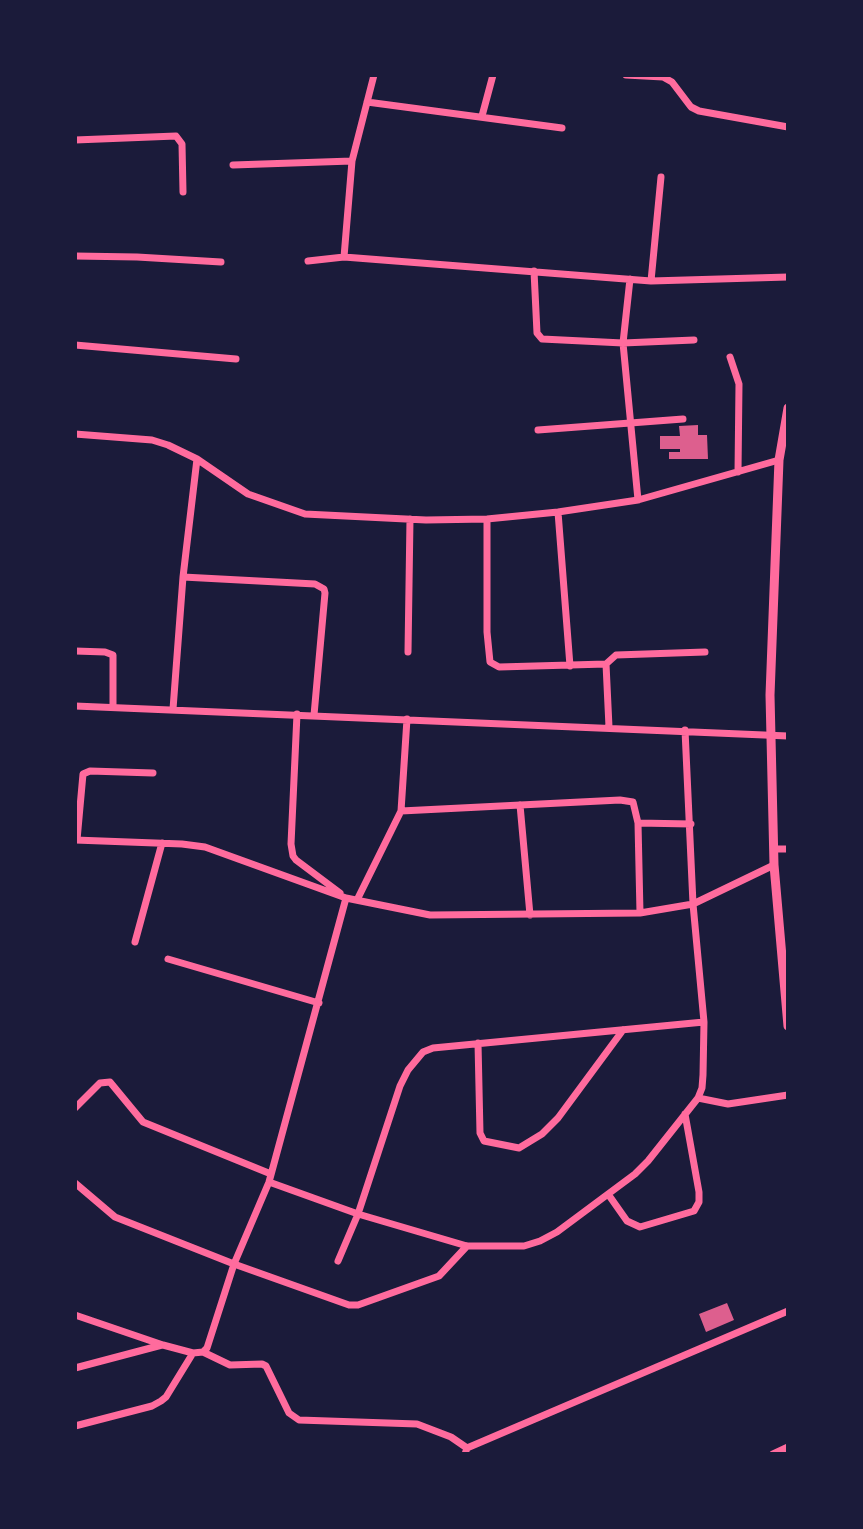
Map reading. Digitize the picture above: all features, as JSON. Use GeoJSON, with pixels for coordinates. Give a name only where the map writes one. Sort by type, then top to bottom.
{"type":"FeatureCollection","features":[{"type":"Feature","properties":{"kind":"street"},"geometry":{"type":"LineString","coordinates":[[344,257],[352,161],[374,75]]}},
{"type":"Feature","properties":{"kind":"street"},"geometry":{"type":"LineString","coordinates":[[482,116],[492,75]]}},
{"type":"Feature","properties":{"kind":"street"},"geometry":{"type":"LineString","coordinates":[[626,75],[667,79],[691,107],[699,111],[788,127]]}},
{"type":"Feature","properties":{"kind":"street"},"geometry":{"type":"LineString","coordinates":[[367,102],[562,128]]}},
{"type":"Feature","properties":{"kind":"street"},"geometry":{"type":"LineString","coordinates":[[75,139],[176,136],[182,144],[184,192]]}},
{"type":"Feature","properties":{"kind":"street"},"geometry":{"type":"LineString","coordinates":[[233,165],[352,161]]}},
{"type":"Feature","properties":{"kind":"street"},"geometry":{"type":"LineString","coordinates":[[650,281],[661,177]]}},
{"type":"Feature","properties":{"kind":"street"},"geometry":{"type":"LineString","coordinates":[[75,256],[221,262]]}},
{"type":"Feature","properties":{"kind":"street"},"geometry":{"type":"LineString","coordinates":[[308,261],[344,257],[650,281],[788,277]]}},
{"type":"Feature","properties":{"kind":"street"},"geometry":{"type":"LineString","coordinates":[[534,271],[539,337],[542,339],[622,343],[694,340]]}},
{"type":"Feature","properties":{"kind":"street"},"geometry":{"type":"LineString","coordinates":[[629,279],[622,343],[638,500]]}},
{"type":"Feature","properties":{"kind":"street"},"geometry":{"type":"LineString","coordinates":[[75,345],[236,359]]}},
{"type":"Feature","properties":{"kind":"street"},"geometry":{"type":"LineString","coordinates":[[730,357],[739,384],[738,472]]}},
{"type":"Feature","properties":{"kind":"street"},"geometry":{"type":"LineString","coordinates":[[788,408],[784,447],[779,460],[770,695],[774,865],[784,951],[788,1026]]}},
{"type":"Feature","properties":{"kind":"street"},"geometry":{"type":"LineString","coordinates":[[538,430],[683,419]]}},
{"type":"Feature","properties":{"kind":"street"},"geometry":{"type":"LineString","coordinates":[[75,434],[152,440],[197,459],[248,494],[305,513],[410,519],[486,519],[638,500],[779,460]]}},
{"type":"Feature","properties":{"kind":"street"},"geometry":{"type":"LineString","coordinates":[[173,709],[197,459]]}},
{"type":"Feature","properties":{"kind":"street"},"geometry":{"type":"LineString","coordinates":[[558,512],[570,666]]}},
{"type":"Feature","properties":{"kind":"street"},"geometry":{"type":"LineString","coordinates":[[408,652],[410,519]]}},
{"type":"Feature","properties":{"kind":"street"},"geometry":{"type":"LineString","coordinates":[[486,519],[486,632],[490,662],[499,667],[570,666],[606,664],[616,656],[705,652]]}},
{"type":"Feature","properties":{"kind":"street"},"geometry":{"type":"LineString","coordinates":[[184,577],[315,584],[324,589],[314,715]]}},
{"type":"Feature","properties":{"kind":"street"},"geometry":{"type":"LineString","coordinates":[[75,651],[105,652],[113,655],[113,707]]}},
{"type":"Feature","properties":{"kind":"street"},"geometry":{"type":"LineString","coordinates":[[606,664],[608,727]]}},
{"type":"Feature","properties":{"kind":"street"},"geometry":{"type":"LineString","coordinates":[[75,706],[771,733],[788,736]]}},
{"type":"Feature","properties":{"kind":"street"},"geometry":{"type":"LineString","coordinates":[[297,714],[291,844],[293,856],[346,898]]}},
{"type":"Feature","properties":{"kind":"street"},"geometry":{"type":"LineString","coordinates":[[357,900],[401,811],[407,719]]}},
{"type":"Feature","properties":{"kind":"street"},"geometry":{"type":"LineString","coordinates":[[75,1108],[100,1083],[110,1082],[139,1118],[155,1129],[194,1141],[270,1178],[358,1214],[467,1246],[524,1246],[557,1232],[648,1161],[698,1098],[703,1075],[704,1023],[693,904],[685,730]]}},
{"type":"Feature","properties":{"kind":"street"},"geometry":{"type":"LineString","coordinates":[[153,774],[90,771],[83,774],[76,840],[205,847],[346,898],[430,915],[640,913],[693,904],[774,865]]}},
{"type":"Feature","properties":{"kind":"street"},"geometry":{"type":"LineString","coordinates":[[401,811],[629,801],[634,805],[638,823],[640,913]]}},
{"type":"Feature","properties":{"kind":"street"},"geometry":{"type":"LineString","coordinates":[[520,805],[530,915]]}},
{"type":"Feature","properties":{"kind":"street"},"geometry":{"type":"LineString","coordinates":[[638,823],[691,824]]}},
{"type":"Feature","properties":{"kind":"street"},"geometry":{"type":"LineString","coordinates":[[135,942],[162,844]]}},
{"type":"Feature","properties":{"kind":"street"},"geometry":{"type":"LineString","coordinates":[[774,849],[788,849]]}},
{"type":"Feature","properties":{"kind":"street"},"geometry":{"type":"LineString","coordinates":[[203,1352],[207,1348],[234,1264],[270,1178],[346,898]]}},
{"type":"Feature","properties":{"kind":"street"},"geometry":{"type":"LineString","coordinates":[[168,959],[319,1003]]}},
{"type":"Feature","properties":{"kind":"street"},"geometry":{"type":"LineString","coordinates":[[338,1261],[358,1214],[400,1086],[408,1070],[423,1052],[433,1048],[704,1023]]}},
{"type":"Feature","properties":{"kind":"street"},"geometry":{"type":"LineString","coordinates":[[478,1044],[480,1133],[484,1141],[519,1148],[542,1135],[558,1118],[622,1030]]}},
{"type":"Feature","properties":{"kind":"street"},"geometry":{"type":"LineString","coordinates":[[698,1098],[728,1104],[788,1095]]}},
{"type":"Feature","properties":{"kind":"street"},"geometry":{"type":"LineString","coordinates":[[608,1194],[627,1221],[640,1227],[694,1211],[699,1202],[699,1192],[685,1114]]}},
{"type":"Feature","properties":{"kind":"street"},"geometry":{"type":"LineString","coordinates":[[75,1183],[114,1217],[340,1303],[358,1305],[439,1276],[467,1246]]}},
{"type":"Feature","properties":{"kind":"street"},"geometry":{"type":"LineString","coordinates":[[75,1315],[163,1345],[193,1353],[203,1352],[230,1365],[262,1364],[270,1370],[289,1413],[299,1420],[417,1424],[451,1437],[466,1451],[788,1311]]}},
{"type":"Feature","properties":{"kind":"street"},"geometry":{"type":"LineString","coordinates":[[75,1368],[163,1345]]}},
{"type":"Feature","properties":{"kind":"street"},"geometry":{"type":"LineString","coordinates":[[75,1426],[152,1406],[161,1401],[193,1353]]}},
{"type":"Feature","properties":{"kind":"street"},"geometry":{"type":"LineString","coordinates":[[773,1454],[788,1447]]}},
{"type":"Feature","properties":{"kind":"building"},"geometry":{"type":"Polygon","coordinates":[[[698,425],[698,435],[707,435],[708,459],[669,459],[669,452],[680,452],[680,449],[660,449],[660,436],[680,436],[679,426],[698,425]]]}},
{"type":"Feature","properties":{"kind":"building"},"geometry":{"type":"Polygon","coordinates":[[[727,1303],[734,1320],[706,1332],[699,1314],[727,1303]]]}}]}
